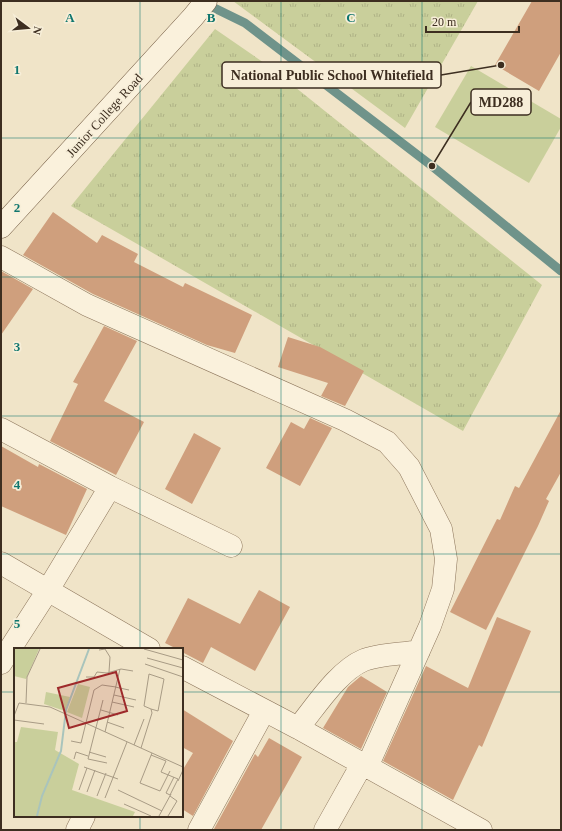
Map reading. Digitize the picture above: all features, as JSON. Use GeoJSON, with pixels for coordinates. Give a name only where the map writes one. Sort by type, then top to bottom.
{"type":"FeatureCollection","features":[{"type":"Feature","properties":{"kind":"street","name":"Junior College Road"},"geometry":{"type":"LineString","coordinates":[[1,227],[194,17],[206,1]]}},
{"type":"Feature","properties":{"kind":"street"},"geometry":{"type":"LineString","coordinates":[[1,257],[87,305],[345,420],[387,442],[409,467],[441,529],[446,559],[443,589],[419,652],[364,765],[325,830]]}},
{"type":"Feature","properties":{"kind":"street"},"geometry":{"type":"LineString","coordinates":[[1,429],[110,487],[231,546]]}},
{"type":"Feature","properties":{"kind":"street"},"geometry":{"type":"LineString","coordinates":[[1,663],[48,590],[110,487]]}},
{"type":"Feature","properties":{"kind":"street"},"geometry":{"type":"LineString","coordinates":[[1,563],[146,648]]}},
{"type":"Feature","properties":{"kind":"street"},"geometry":{"type":"LineString","coordinates":[[298,728],[329,689],[349,668],[365,660],[419,652]]}},
{"type":"Feature","properties":{"kind":"street"},"geometry":{"type":"LineString","coordinates":[[183,668],[298,728],[482,830]]}},
{"type":"Feature","properties":{"kind":"street"},"geometry":{"type":"LineString","coordinates":[[198,830],[264,711]]}},
{"type":"Feature","properties":{"kind":"street"},"geometry":{"type":"LineString","coordinates":[[77,830],[84,817]]}},
{"type":"Feature","properties":{"kind":"green space"},"geometry":{"type":"Polygon","coordinates":[[[233,1],[478,1],[405,128],[233,1]]]}},
{"type":"Feature","properties":{"kind":"green space"},"geometry":{"type":"Polygon","coordinates":[[[215,29],[270,67],[542,285],[463,431],[71,206],[215,29]]]}},
{"type":"Feature","properties":{"kind":"green space"},"geometry":{"type":"Polygon","coordinates":[[[471,66],[561,119],[561,127],[529,183],[435,127],[471,66]]]}},
{"type":"Feature","properties":{"kind":"building"},"geometry":{"type":"Polygon","coordinates":[[[532,1],[561,1],[561,52],[539,91],[495,65],[532,1]]]}},
{"type":"Feature","properties":{"kind":"building"},"geometry":{"type":"Polygon","coordinates":[[[53,212],[97,243],[102,235],[138,254],[134,262],[183,287],[185,283],[252,315],[235,353],[207,345],[93,294],[23,255],[53,212]]]}},
{"type":"Feature","properties":{"kind":"building"},"geometry":{"type":"Polygon","coordinates":[[[1,271],[33,289],[1,335],[1,271]]]}},
{"type":"Feature","properties":{"kind":"building"},"geometry":{"type":"Polygon","coordinates":[[[104,326],[137,341],[104,401],[144,422],[116,475],[50,441],[78,384],[73,382],[104,326]]]}},
{"type":"Feature","properties":{"kind":"building"},"geometry":{"type":"Polygon","coordinates":[[[288,337],[320,347],[364,371],[345,406],[321,396],[328,383],[278,367],[288,337]]]}},
{"type":"Feature","properties":{"kind":"building"},"geometry":{"type":"Polygon","coordinates":[[[561,410],[561,472],[546,499],[549,501],[538,526],[486,630],[450,612],[497,519],[500,520],[515,486],[519,488],[561,410]]]}},
{"type":"Feature","properties":{"kind":"building"},"geometry":{"type":"Polygon","coordinates":[[[310,418],[332,428],[300,486],[266,468],[291,422],[304,429],[310,418]]]}},
{"type":"Feature","properties":{"kind":"building"},"geometry":{"type":"Polygon","coordinates":[[[194,433],[221,448],[192,504],[165,489],[194,433]]]}},
{"type":"Feature","properties":{"kind":"building"},"geometry":{"type":"Polygon","coordinates":[[[1,446],[38,467],[39,464],[87,489],[66,535],[1,506],[1,446]]]}},
{"type":"Feature","properties":{"kind":"building"},"geometry":{"type":"Polygon","coordinates":[[[259,590],[290,607],[255,671],[211,647],[203,663],[183,653],[183,648],[175,648],[165,643],[188,598],[240,624],[259,590]]]}},
{"type":"Feature","properties":{"kind":"building"},"geometry":{"type":"Polygon","coordinates":[[[497,617],[531,631],[482,747],[479,745],[453,800],[383,761],[426,666],[468,688],[497,617]]]}},
{"type":"Feature","properties":{"kind":"building"},"geometry":{"type":"Polygon","coordinates":[[[361,676],[387,692],[361,749],[323,728],[348,687],[361,676]]]}},
{"type":"Feature","properties":{"kind":"building"},"geometry":{"type":"Polygon","coordinates":[[[183,710],[233,741],[193,816],[183,810],[183,769],[193,753],[183,748],[183,710]]]}},
{"type":"Feature","properties":{"kind":"building"},"geometry":{"type":"Polygon","coordinates":[[[269,738],[302,757],[261,830],[215,830],[214,829],[255,754],[258,757],[269,738]]]}},
{"type":"Feature","properties":{"kind":"waterway"},"geometry":{"type":"LineString","coordinates":[[204,3],[245,23],[432,166],[561,271]]}},
{"type":"Feature","properties":{"kind":"place","name":"National Public School Whitefield"},"geometry":{"type":"Point","coordinates":[501,65]}},
{"type":"Feature","properties":{"kind":"place","name":"MD288"},"geometry":{"type":"Point","coordinates":[432,166]}}]}
